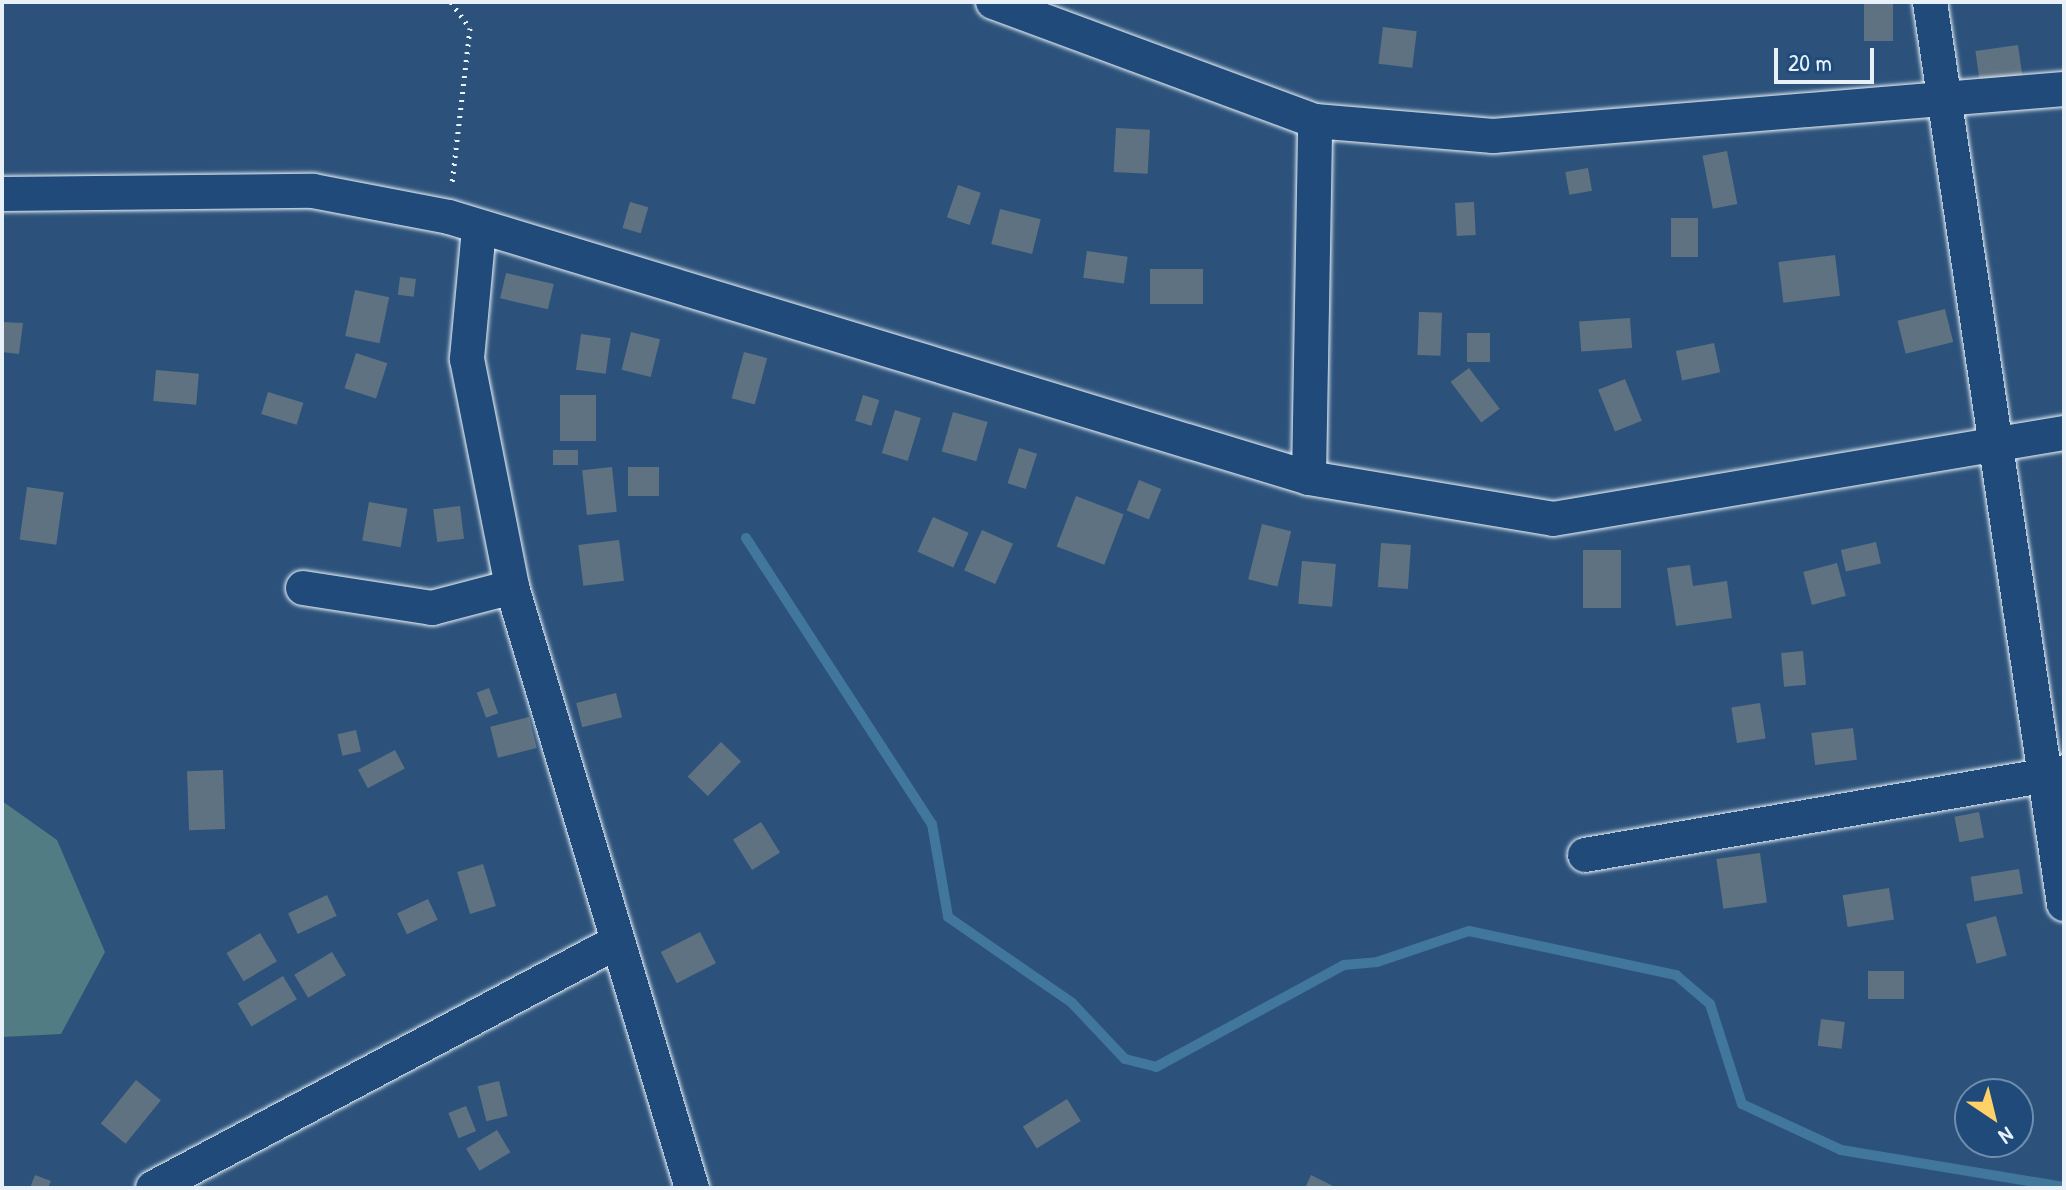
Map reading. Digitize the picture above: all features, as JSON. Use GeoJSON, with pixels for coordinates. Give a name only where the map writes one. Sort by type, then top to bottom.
{"type":"FeatureCollection","features":[{"type":"Feature","properties":{"kind":"street"},"geometry":{"type":"LineString","coordinates":[[993,2],[1315,121],[1493,136],[1950,104],[2064,89]]}},
{"type":"Feature","properties":{"kind":"street"},"geometry":{"type":"LineString","coordinates":[[1930,2],[1950,104],[1998,447],[2055,774],[2064,904]]}},
{"type":"Feature","properties":{"kind":"street"},"geometry":{"type":"LineString","coordinates":[[1309,478],[1315,121]]}},
{"type":"Feature","properties":{"kind":"street"},"geometry":{"type":"LineString","coordinates":[[2,194],[313,191],[464,223],[1309,478],[1553,519],[1998,447],[2064,433]]}},
{"type":"Feature","properties":{"kind":"street"},"geometry":{"type":"LineString","coordinates":[[464,223],[467,359],[512,587],[615,943],[692,1188]]}},
{"type":"Feature","properties":{"kind":"street"},"geometry":{"type":"LineString","coordinates":[[303,588],[432,608],[512,587]]}},
{"type":"Feature","properties":{"kind":"street"},"geometry":{"type":"LineString","coordinates":[[1585,855],[2055,774]]}},
{"type":"Feature","properties":{"kind":"street"},"geometry":{"type":"LineString","coordinates":[[153,1188],[615,943]]}},
{"type":"Feature","properties":{"kind":"path"},"geometry":{"type":"LineString","coordinates":[[451,2],[470,28],[464,223]]}},
{"type":"Feature","properties":{"kind":"green space"},"geometry":{"type":"Polygon","coordinates":[[[2,801],[57,840],[105,952],[61,1034],[2,1037],[2,801]]]}},
{"type":"Feature","properties":{"kind":"building"},"geometry":{"type":"Polygon","coordinates":[[[1864,2],[1893,2],[1893,41],[1864,41],[1864,2]]]}},
{"type":"Feature","properties":{"kind":"building"},"geometry":{"type":"Polygon","coordinates":[[[1383,27],[1417,31],[1412,68],[1378,64],[1383,27]]]}},
{"type":"Feature","properties":{"kind":"building"},"geometry":{"type":"Polygon","coordinates":[[[2018,45],[2022,75],[1980,81],[1975,51],[2018,45]]]}},
{"type":"Feature","properties":{"kind":"building"},"geometry":{"type":"Polygon","coordinates":[[[1116,128],[1150,130],[1148,174],[1114,172],[1116,128]]]}},
{"type":"Feature","properties":{"kind":"building"},"geometry":{"type":"Polygon","coordinates":[[[1727,151],[1737,204],[1713,209],[1702,156],[1727,151]]]}},
{"type":"Feature","properties":{"kind":"building"},"geometry":{"type":"Polygon","coordinates":[[[1588,168],[1592,191],[1569,195],[1565,172],[1588,168]]]}},
{"type":"Feature","properties":{"kind":"building"},"geometry":{"type":"Polygon","coordinates":[[[958,185],[981,193],[970,225],[947,217],[958,185]]]}},
{"type":"Feature","properties":{"kind":"building"},"geometry":{"type":"Polygon","coordinates":[[[630,202],[648,207],[641,233],[623,228],[630,202]]]}},
{"type":"Feature","properties":{"kind":"building"},"geometry":{"type":"Polygon","coordinates":[[[1474,202],[1476,235],[1457,236],[1455,203],[1474,202]]]}},
{"type":"Feature","properties":{"kind":"building"},"geometry":{"type":"Polygon","coordinates":[[[1000,209],[1041,219],[1032,254],[991,244],[1000,209]]]}},
{"type":"Feature","properties":{"kind":"building"},"geometry":{"type":"Polygon","coordinates":[[[1671,218],[1698,218],[1698,257],[1671,257],[1671,218]]]}},
{"type":"Feature","properties":{"kind":"building"},"geometry":{"type":"Polygon","coordinates":[[[1087,251],[1128,257],[1124,283],[1083,278],[1087,251]]]}},
{"type":"Feature","properties":{"kind":"building"},"geometry":{"type":"Polygon","coordinates":[[[1835,255],[1840,296],[1783,303],[1778,262],[1835,255]]]}},
{"type":"Feature","properties":{"kind":"building"},"geometry":{"type":"Polygon","coordinates":[[[1150,269],[1203,269],[1203,304],[1150,304],[1150,269]]]}},
{"type":"Feature","properties":{"kind":"building"},"geometry":{"type":"Polygon","coordinates":[[[506,273],[554,284],[548,309],[500,298],[506,273]]]}},
{"type":"Feature","properties":{"kind":"building"},"geometry":{"type":"Polygon","coordinates":[[[400,277],[416,279],[414,297],[398,295],[400,277]]]}},
{"type":"Feature","properties":{"kind":"building"},"geometry":{"type":"Polygon","coordinates":[[[355,290],[389,297],[379,343],[345,336],[355,290]]]}},
{"type":"Feature","properties":{"kind":"building"},"geometry":{"type":"Polygon","coordinates":[[[1945,309],[1953,342],[1906,354],[1897,321],[1945,309]]]}},
{"type":"Feature","properties":{"kind":"building"},"geometry":{"type":"Polygon","coordinates":[[[1419,312],[1442,313],[1440,356],[1417,355],[1419,312]]]}},
{"type":"Feature","properties":{"kind":"building"},"geometry":{"type":"Polygon","coordinates":[[[1630,318],[1632,348],[1581,351],[1579,322],[1630,318]]]}},
{"type":"Feature","properties":{"kind":"building"},"geometry":{"type":"Polygon","coordinates":[[[2,322],[23,323],[19,354],[2,352],[2,322]]]}},
{"type":"Feature","properties":{"kind":"building"},"geometry":{"type":"Polygon","coordinates":[[[631,332],[660,339],[651,377],[622,370],[631,332]]]}},
{"type":"Feature","properties":{"kind":"building"},"geometry":{"type":"Polygon","coordinates":[[[1467,333],[1490,333],[1490,362],[1467,362],[1467,333]]]}},
{"type":"Feature","properties":{"kind":"building"},"geometry":{"type":"Polygon","coordinates":[[[581,334],[611,338],[606,374],[576,370],[581,334]]]}},
{"type":"Feature","properties":{"kind":"building"},"geometry":{"type":"Polygon","coordinates":[[[1714,343],[1720,372],[1682,380],[1676,351],[1714,343]]]}},
{"type":"Feature","properties":{"kind":"building"},"geometry":{"type":"Polygon","coordinates":[[[744,352],[767,358],[755,405],[732,398],[744,352]]]}},
{"type":"Feature","properties":{"kind":"building"},"geometry":{"type":"Polygon","coordinates":[[[356,353],[387,363],[376,398],[345,388],[356,353]]]}},
{"type":"Feature","properties":{"kind":"building"},"geometry":{"type":"Polygon","coordinates":[[[1469,368],[1500,409],[1481,423],[1451,382],[1469,368]]]}},
{"type":"Feature","properties":{"kind":"building"},"geometry":{"type":"Polygon","coordinates":[[[156,370],[199,374],[196,405],[153,401],[156,370]]]}},
{"type":"Feature","properties":{"kind":"building"},"geometry":{"type":"Polygon","coordinates":[[[1625,379],[1642,421],[1615,432],[1598,390],[1625,379]]]}},
{"type":"Feature","properties":{"kind":"building"},"geometry":{"type":"Polygon","coordinates":[[[268,392],[303,403],[297,425],[261,414],[268,392]]]}},
{"type":"Feature","properties":{"kind":"building"},"geometry":{"type":"Polygon","coordinates":[[[560,395],[596,395],[596,441],[560,441],[560,395]]]}},
{"type":"Feature","properties":{"kind":"building"},"geometry":{"type":"Polygon","coordinates":[[[863,395],[879,400],[871,426],[855,421],[863,395]]]}},
{"type":"Feature","properties":{"kind":"building"},"geometry":{"type":"Polygon","coordinates":[[[895,410],[921,418],[908,461],[882,453],[895,410]]]}},
{"type":"Feature","properties":{"kind":"building"},"geometry":{"type":"Polygon","coordinates":[[[953,412],[988,422],[976,461],[942,451],[953,412]]]}},
{"type":"Feature","properties":{"kind":"building"},"geometry":{"type":"Polygon","coordinates":[[[1019,448],[1037,454],[1026,489],[1008,483],[1019,448]]]}},
{"type":"Feature","properties":{"kind":"building"},"geometry":{"type":"Polygon","coordinates":[[[553,450],[578,450],[578,465],[553,465],[553,450]]]}},
{"type":"Feature","properties":{"kind":"building"},"geometry":{"type":"Polygon","coordinates":[[[612,467],[617,512],[587,515],[582,470],[612,467]]]}},
{"type":"Feature","properties":{"kind":"building"},"geometry":{"type":"Polygon","coordinates":[[[628,467],[659,467],[659,496],[628,496],[628,467]]]}},
{"type":"Feature","properties":{"kind":"building"},"geometry":{"type":"Polygon","coordinates":[[[1139,480],[1161,489],[1149,520],[1127,511],[1139,480]]]}},
{"type":"Feature","properties":{"kind":"building"},"geometry":{"type":"Polygon","coordinates":[[[27,487],[64,492],[56,545],[20,539],[27,487]]]}},
{"type":"Feature","properties":{"kind":"building"},"geometry":{"type":"Polygon","coordinates":[[[1076,496],[1124,514],[1104,565],[1057,546],[1076,496]]]}},
{"type":"Feature","properties":{"kind":"building"},"geometry":{"type":"Polygon","coordinates":[[[369,502],[407,509],[401,547],[362,540],[369,502]]]}},
{"type":"Feature","properties":{"kind":"building"},"geometry":{"type":"Polygon","coordinates":[[[460,506],[464,539],[437,542],[433,509],[460,506]]]}},
{"type":"Feature","properties":{"kind":"building"},"geometry":{"type":"Polygon","coordinates":[[[933,517],[969,533],[953,568],[918,552],[933,517]]]}},
{"type":"Feature","properties":{"kind":"building"},"geometry":{"type":"Polygon","coordinates":[[[1262,524],[1291,531],[1277,587],[1248,579],[1262,524]]]}},
{"type":"Feature","properties":{"kind":"building"},"geometry":{"type":"Polygon","coordinates":[[[982,530],[1013,544],[995,584],[964,570],[982,530]]]}},
{"type":"Feature","properties":{"kind":"building"},"geometry":{"type":"Polygon","coordinates":[[[619,540],[624,581],[583,586],[578,545],[619,540]]]}},
{"type":"Feature","properties":{"kind":"building"},"geometry":{"type":"Polygon","coordinates":[[[1876,542],[1881,563],[1846,572],[1841,550],[1876,542]]]}},
{"type":"Feature","properties":{"kind":"building"},"geometry":{"type":"Polygon","coordinates":[[[1381,543],[1411,545],[1408,589],[1378,587],[1381,543]]]}},
{"type":"Feature","properties":{"kind":"building"},"geometry":{"type":"Polygon","coordinates":[[[1583,550],[1621,550],[1621,608],[1583,608],[1583,550]]]}},
{"type":"Feature","properties":{"kind":"building"},"geometry":{"type":"Polygon","coordinates":[[[1302,561],[1336,564],[1332,607],[1298,604],[1302,561]]]}},
{"type":"Feature","properties":{"kind":"building"},"geometry":{"type":"Polygon","coordinates":[[[1837,563],[1846,596],[1812,605],[1803,572],[1837,563]]]}},
{"type":"Feature","properties":{"kind":"building"},"geometry":{"type":"Polygon","coordinates":[[[1690,565],[1693,586],[1727,581],[1732,618],[1676,626],[1667,568],[1690,565]]]}},
{"type":"Feature","properties":{"kind":"building"},"geometry":{"type":"Polygon","coordinates":[[[1803,651],[1806,685],[1784,687],[1781,653],[1803,651]]]}},
{"type":"Feature","properties":{"kind":"building"},"geometry":{"type":"Polygon","coordinates":[[[489,688],[498,713],[486,718],[477,692],[489,688]]]}},
{"type":"Feature","properties":{"kind":"building"},"geometry":{"type":"Polygon","coordinates":[[[616,693],[622,717],[582,727],[576,703],[616,693]]]}},
{"type":"Feature","properties":{"kind":"building"},"geometry":{"type":"Polygon","coordinates":[[[1760,703],[1766,739],[1737,743],[1731,708],[1760,703]]]}},
{"type":"Feature","properties":{"kind":"building"},"geometry":{"type":"Polygon","coordinates":[[[529,717],[537,748],[498,758],[490,727],[529,717]]]}},
{"type":"Feature","properties":{"kind":"building"},"geometry":{"type":"Polygon","coordinates":[[[1853,728],[1857,760],[1815,765],[1811,733],[1853,728]]]}},
{"type":"Feature","properties":{"kind":"building"},"geometry":{"type":"Polygon","coordinates":[[[356,730],[361,751],[342,756],[337,734],[356,730]]]}},
{"type":"Feature","properties":{"kind":"building"},"geometry":{"type":"Polygon","coordinates":[[[721,742],[741,761],[708,796],[688,777],[721,742]]]}},
{"type":"Feature","properties":{"kind":"building"},"geometry":{"type":"Polygon","coordinates":[[[395,750],[405,769],[368,788],[358,770],[395,750]]]}},
{"type":"Feature","properties":{"kind":"building"},"geometry":{"type":"Polygon","coordinates":[[[223,770],[225,829],[189,830],[187,771],[223,770]]]}},
{"type":"Feature","properties":{"kind":"building"},"geometry":{"type":"Polygon","coordinates":[[[1979,812],[1984,838],[1959,842],[1954,817],[1979,812]]]}},
{"type":"Feature","properties":{"kind":"building"},"geometry":{"type":"Polygon","coordinates":[[[761,822],[780,853],[752,870],[733,839],[761,822]]]}},
{"type":"Feature","properties":{"kind":"building"},"geometry":{"type":"Polygon","coordinates":[[[1760,853],[1767,903],[1723,909],[1716,859],[1760,853]]]}},
{"type":"Feature","properties":{"kind":"building"},"geometry":{"type":"Polygon","coordinates":[[[483,864],[496,906],[470,914],[457,872],[483,864]]]}},
{"type":"Feature","properties":{"kind":"building"},"geometry":{"type":"Polygon","coordinates":[[[2019,869],[2023,894],[1975,901],[1971,877],[2019,869]]]}},
{"type":"Feature","properties":{"kind":"building"},"geometry":{"type":"Polygon","coordinates":[[[1889,888],[1894,920],[1848,927],[1843,895],[1889,888]]]}},
{"type":"Feature","properties":{"kind":"building"},"geometry":{"type":"Polygon","coordinates":[[[327,895],[337,916],[298,934],[288,913],[327,895]]]}},
{"type":"Feature","properties":{"kind":"building"},"geometry":{"type":"Polygon","coordinates":[[[428,899],[438,920],[407,934],[397,913],[428,899]]]}},
{"type":"Feature","properties":{"kind":"building"},"geometry":{"type":"Polygon","coordinates":[[[1996,916],[2007,956],[1977,964],[1966,924],[1996,916]]]}},
{"type":"Feature","properties":{"kind":"building"},"geometry":{"type":"Polygon","coordinates":[[[700,932],[716,963],[677,983],[661,952],[700,932]]]}},
{"type":"Feature","properties":{"kind":"building"},"geometry":{"type":"Polygon","coordinates":[[[260,933],[277,961],[244,981],[227,953],[260,933]]]}},
{"type":"Feature","properties":{"kind":"building"},"geometry":{"type":"Polygon","coordinates":[[[332,952],[346,975],[308,998],[294,975],[332,952]]]}},
{"type":"Feature","properties":{"kind":"building"},"geometry":{"type":"Polygon","coordinates":[[[1868,971],[1904,971],[1904,999],[1868,999],[1868,971]]]}},
{"type":"Feature","properties":{"kind":"building"},"geometry":{"type":"Polygon","coordinates":[[[283,976],[297,999],[251,1026],[238,1003],[283,976]]]}},
{"type":"Feature","properties":{"kind":"building"},"geometry":{"type":"Polygon","coordinates":[[[1821,1019],[1845,1022],[1842,1049],[1818,1046],[1821,1019]]]}},
{"type":"Feature","properties":{"kind":"building"},"geometry":{"type":"Polygon","coordinates":[[[136,1080],[161,1100],[126,1144],[101,1124],[136,1080]]]}},
{"type":"Feature","properties":{"kind":"building"},"geometry":{"type":"Polygon","coordinates":[[[499,1081],[508,1116],[486,1121],[478,1086],[499,1081]]]}},
{"type":"Feature","properties":{"kind":"building"},"geometry":{"type":"Polygon","coordinates":[[[1067,1099],[1081,1121],[1037,1149],[1023,1127],[1067,1099]]]}},
{"type":"Feature","properties":{"kind":"building"},"geometry":{"type":"Polygon","coordinates":[[[466,1106],[476,1131],[458,1138],[448,1113],[466,1106]]]}},
{"type":"Feature","properties":{"kind":"building"},"geometry":{"type":"Polygon","coordinates":[[[497,1130],[510,1152],[480,1171],[466,1149],[497,1130]]]}},
{"type":"Feature","properties":{"kind":"building"},"geometry":{"type":"Polygon","coordinates":[[[35,1175],[51,1181],[48,1188],[30,1188],[35,1175]]]}},
{"type":"Feature","properties":{"kind":"building"},"geometry":{"type":"Polygon","coordinates":[[[1311,1175],[1337,1188],[1305,1188],[1311,1175]]]}},
{"type":"Feature","properties":{"kind":"waterway"},"geometry":{"type":"LineString","coordinates":[[746,538],[932,824],[948,917],[1072,1003],[1125,1059],[1156,1067],[1344,965],[1377,962],[1469,931],[1676,975],[1710,1004],[1742,1104],[1841,1150],[2064,1187]]}}]}
